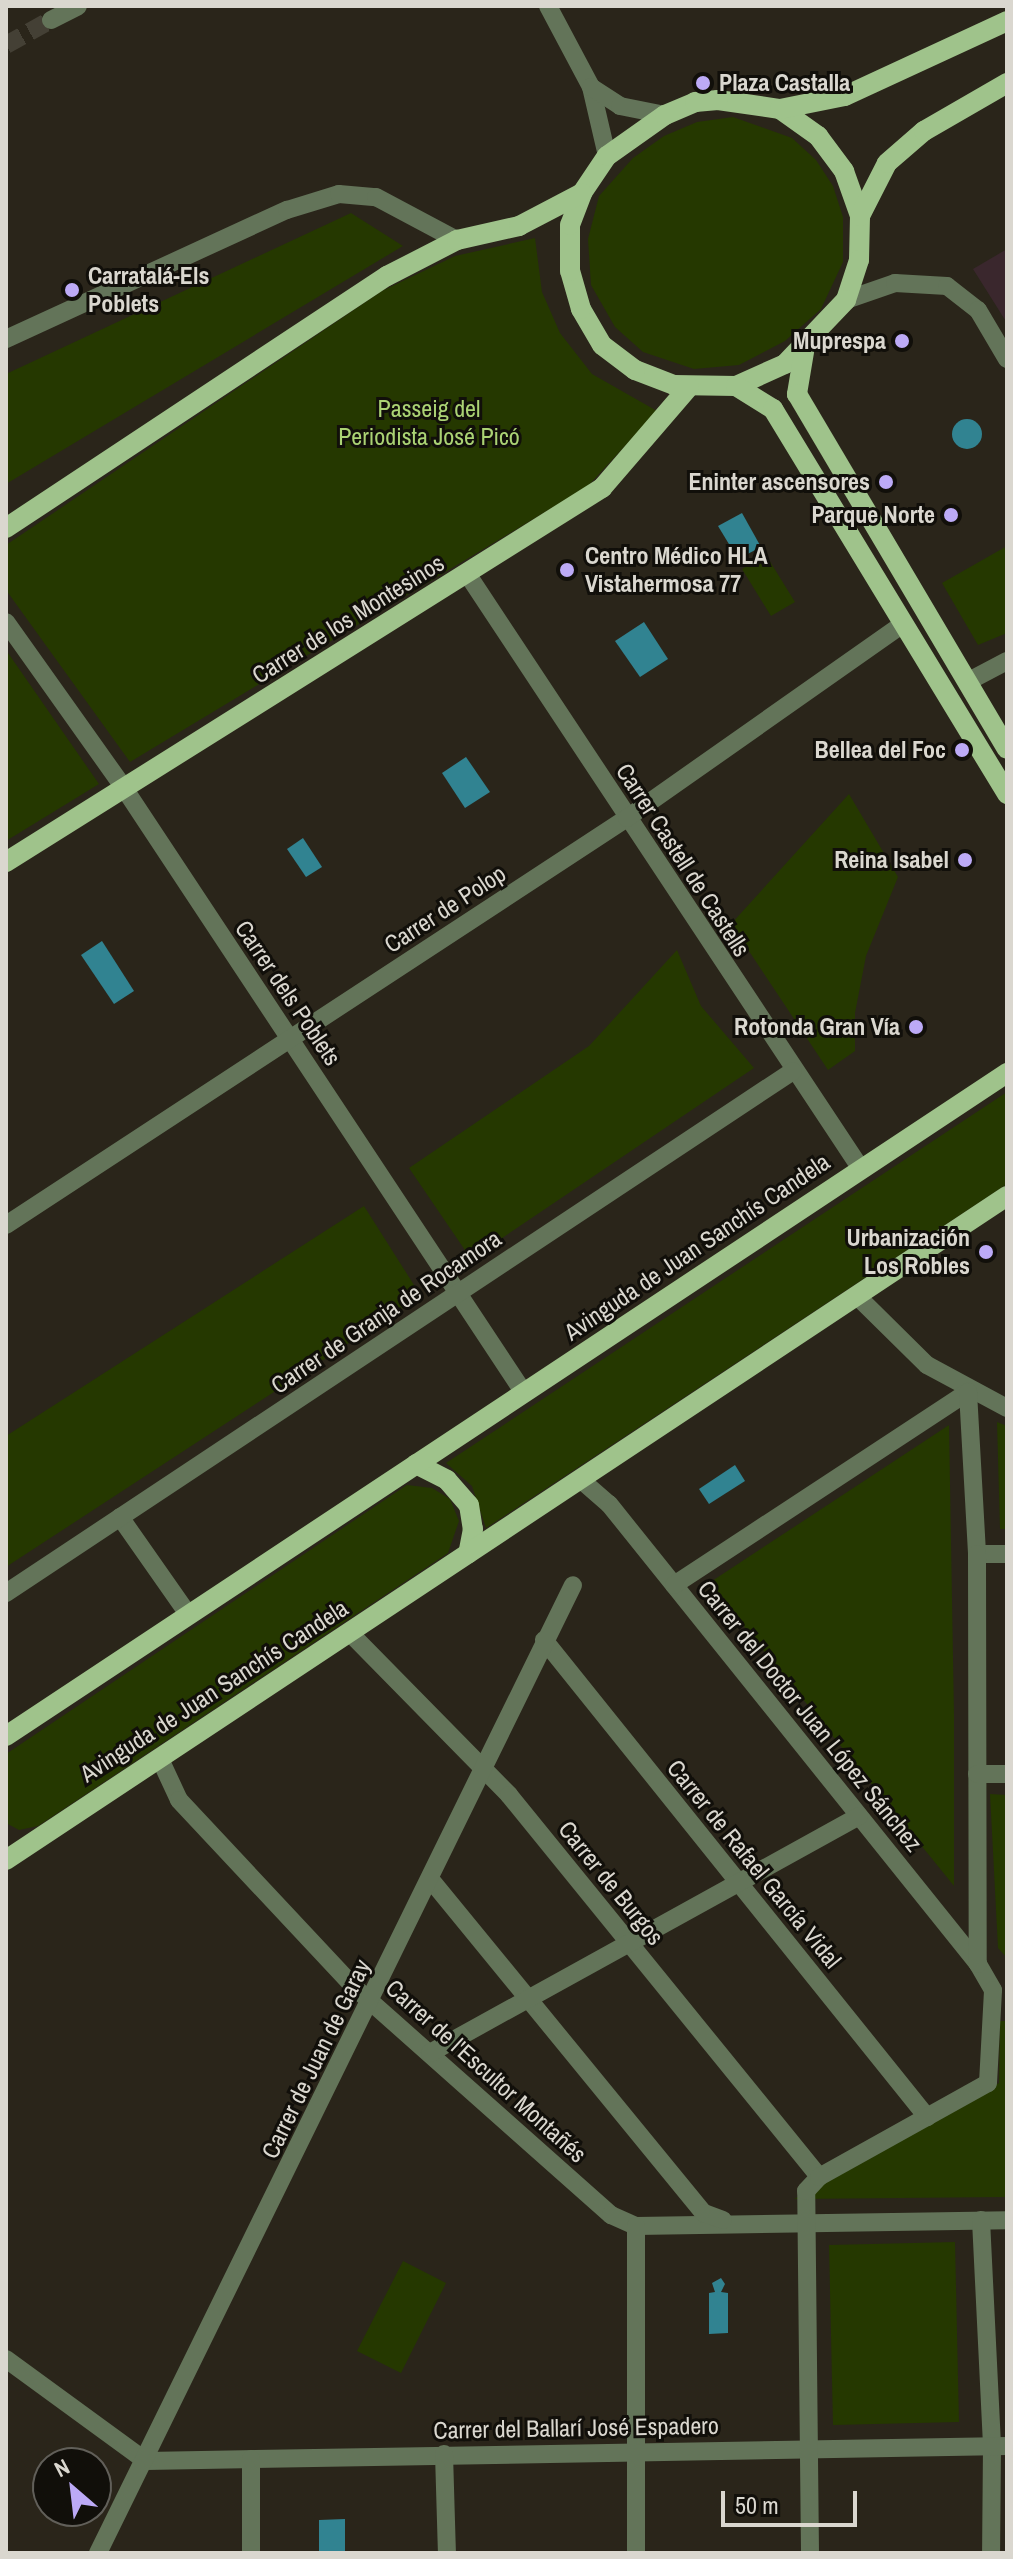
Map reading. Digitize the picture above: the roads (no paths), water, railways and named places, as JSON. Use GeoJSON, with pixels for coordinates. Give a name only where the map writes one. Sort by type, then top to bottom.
{"type":"FeatureCollection","features":[{"type":"Feature","properties":{"kind":"main road"},"geometry":{"type":"LineString","coordinates":[[780,109],[818,136],[836,159],[860,216],[859,260],[846,300],[785,364],[736,386],[689,387],[635,370],[602,345],[581,309],[570,271],[570,225],[582,193],[607,156],[665,115],[695,102],[718,100],[780,109],[845,96],[1007,21]]}},
{"type":"Feature","properties":{"kind":"main road"},"geometry":{"type":"LineString","coordinates":[[860,216],[887,163],[924,131],[1007,83]]}},
{"type":"Feature","properties":{"kind":"main road"},"geometry":{"type":"LineString","coordinates":[[6,528],[387,276],[457,240],[519,226],[582,193]]}},
{"type":"Feature","properties":{"kind":"main road"},"geometry":{"type":"LineString","coordinates":[[805,346],[797,394],[1007,749]]}},
{"type":"Feature","properties":{"kind":"main road"},"geometry":{"type":"LineString","coordinates":[[736,386],[773,409],[1007,794]]}},
{"type":"Feature","properties":{"kind":"main road","name":"Carrer de los Montesinos"},"geometry":{"type":"LineString","coordinates":[[6,862],[468,575],[602,488],[689,387]]}},
{"type":"Feature","properties":{"kind":"main road","name":"Avinguda de Juan Sanchís Candela"},"geometry":{"type":"LineString","coordinates":[[6,1736],[1007,1073]]}},
{"type":"Feature","properties":{"kind":"main road","name":"Avinguda de Juan Sanchís Candela"},"geometry":{"type":"LineString","coordinates":[[6,1860],[1007,1196]]}},
{"type":"Feature","properties":{"kind":"main road"},"geometry":{"type":"LineString","coordinates":[[416,1464],[447,1480],[469,1505],[468,1554]]}},
{"type":"Feature","properties":{"kind":"main road"},"geometry":{"type":"LineString","coordinates":[[6,1836],[28,1845]]}},
{"type":"Feature","properties":{"kind":"street"},"geometry":{"type":"LineString","coordinates":[[51,20],[78,6]]}},
{"type":"Feature","properties":{"kind":"street"},"geometry":{"type":"LineString","coordinates":[[548,6],[591,87],[607,156]]}},
{"type":"Feature","properties":{"kind":"street"},"geometry":{"type":"LineString","coordinates":[[591,87],[620,106],[665,115]]}},
{"type":"Feature","properties":{"kind":"street"},"geometry":{"type":"LineString","coordinates":[[6,339],[287,210],[339,194],[376,197],[457,240]]}},
{"type":"Feature","properties":{"kind":"street"},"geometry":{"type":"LineString","coordinates":[[846,300],[895,283],[947,286],[978,310],[1007,359]]}},
{"type":"Feature","properties":{"kind":"street","name":"Carrer Castell de Castells"},"geometry":{"type":"LineString","coordinates":[[468,575],[793,1071],[861,1169]]}},
{"type":"Feature","properties":{"kind":"street","name":"Carrer dels Poblets"},"geometry":{"type":"LineString","coordinates":[[6,622],[124,788],[524,1393]]}},
{"type":"Feature","properties":{"kind":"street","name":"Carrer de Polop"},"geometry":{"type":"LineString","coordinates":[[6,1225],[627,818],[903,624]]}},
{"type":"Feature","properties":{"kind":"street"},"geometry":{"type":"LineString","coordinates":[[967,682],[1007,661]]}},
{"type":"Feature","properties":{"kind":"street","name":"Carrer de Granja de Rocamora"},"geometry":{"type":"LineString","coordinates":[[6,1593],[793,1071]]}},
{"type":"Feature","properties":{"kind":"street"},"geometry":{"type":"LineString","coordinates":[[857,1296],[927,1365],[968,1392],[1007,1408]]}},
{"type":"Feature","properties":{"kind":"street"},"geometry":{"type":"LineString","coordinates":[[968,1392],[977,1554],[978,1964]]}},
{"type":"Feature","properties":{"kind":"street"},"geometry":{"type":"LineString","coordinates":[[674,1585],[968,1392]]}},
{"type":"Feature","properties":{"kind":"street","name":"Carrer del Doctor Juan López Sánchez"},"geometry":{"type":"LineString","coordinates":[[580,1479],[609,1504],[1000,1991]]}},
{"type":"Feature","properties":{"kind":"street"},"geometry":{"type":"LineString","coordinates":[[120,1517],[188,1614]]}},
{"type":"Feature","properties":{"kind":"street"},"geometry":{"type":"LineString","coordinates":[[977,1554],[1007,1554]]}},
{"type":"Feature","properties":{"kind":"street","name":"Carrer de Juan de Garay"},"geometry":{"type":"LineString","coordinates":[[98,2553],[473,1798],[482,1768],[573,1585]]}},
{"type":"Feature","properties":{"kind":"street","name":"Carrer de Burgos"},"geometry":{"type":"LineString","coordinates":[[350,1633],[482,1768],[819,2177]]}},
{"type":"Feature","properties":{"kind":"street","name":"Carrer de Rafael García Vidal"},"geometry":{"type":"LineString","coordinates":[[544,1640],[927,2117]]}},
{"type":"Feature","properties":{"kind":"street","name":"Carrer de l'Escultor Montañés"},"geometry":{"type":"LineString","coordinates":[[160,1759],[179,1800],[371,1999],[611,2215],[636,2226]]}},
{"type":"Feature","properties":{"kind":"street"},"geometry":{"type":"LineString","coordinates":[[977,1774],[1007,1774]]}},
{"type":"Feature","properties":{"kind":"street"},"geometry":{"type":"LineString","coordinates":[[430,2053],[859,1816]]}},
{"type":"Feature","properties":{"kind":"street"},"geometry":{"type":"LineString","coordinates":[[431,1880],[704,2213],[730,2222]]}},
{"type":"Feature","properties":{"kind":"street"},"geometry":{"type":"LineString","coordinates":[[810,2553],[806,2191],[819,2177],[988,2083],[1000,1991]]}},
{"type":"Feature","properties":{"kind":"street"},"geometry":{"type":"LineString","coordinates":[[636,2553],[633,2449],[636,2226],[808,2220],[1007,2220]]}},
{"type":"Feature","properties":{"kind":"street"},"geometry":{"type":"LineString","coordinates":[[981,2220],[1000,2446],[991,2553]]}},
{"type":"Feature","properties":{"kind":"street"},"geometry":{"type":"LineString","coordinates":[[6,2359],[146,2461]]}},
{"type":"Feature","properties":{"kind":"street","name":"Carrer del Ballarí José Espadero"},"geometry":{"type":"LineString","coordinates":[[146,2461],[633,2449],[809,2451],[1000,2446]]}},
{"type":"Feature","properties":{"kind":"street"},"geometry":{"type":"LineString","coordinates":[[444,2454],[447,2553]]}},
{"type":"Feature","properties":{"kind":"street"},"geometry":{"type":"LineString","coordinates":[[251,2459],[251,2553]]}},
{"type":"Feature","properties":{"kind":"water"},"geometry":{"type":"Polygon","coordinates":[[[967,419],[978,423],[982,434],[978,445],[967,449],[956,445],[952,434],[956,423],[967,419]]]}},
{"type":"Feature","properties":{"kind":"water"},"geometry":{"type":"Polygon","coordinates":[[[742,513],[761,547],[738,559],[718,526],[742,513]]]}},
{"type":"Feature","properties":{"kind":"water"},"geometry":{"type":"Polygon","coordinates":[[[644,622],[668,659],[640,677],[615,641],[644,622]]]}},
{"type":"Feature","properties":{"kind":"water"},"geometry":{"type":"Polygon","coordinates":[[[466,757],[490,792],[465,808],[442,773],[466,757]]]}},
{"type":"Feature","properties":{"kind":"water"},"geometry":{"type":"Polygon","coordinates":[[[303,838],[322,867],[306,877],[287,849],[303,838]]]}},
{"type":"Feature","properties":{"kind":"water"},"geometry":{"type":"Polygon","coordinates":[[[102,941],[134,991],[114,1004],[81,955],[102,941]]]}},
{"type":"Feature","properties":{"kind":"water"},"geometry":{"type":"Polygon","coordinates":[[[735,1465],[745,1481],[709,1504],[699,1489],[735,1465]]]}},
{"type":"Feature","properties":{"kind":"water"},"geometry":{"type":"Polygon","coordinates":[[[721,2278],[725,2284],[721,2292],[728,2293],[728,2333],[709,2334],[709,2293],[715,2292],[712,2283],[721,2278]]]}},
{"type":"Feature","properties":{"kind":"water"},"geometry":{"type":"Polygon","coordinates":[[[345,2519],[345,2553],[319,2553],[319,2520],[345,2519]]]}},
{"type":"Feature","properties":{"kind":"tunnel"},"geometry":{"type":"LineString","coordinates":[[6,45],[51,20]]}},
{"type":"Feature","properties":{"kind":"place","name":"Plaza Castalla"},"geometry":{"type":"Point","coordinates":[703,83]}},
{"type":"Feature","properties":{"kind":"place","name":"Carratalá-Els Poblets"},"geometry":{"type":"Point","coordinates":[72,290]}},
{"type":"Feature","properties":{"kind":"place","name":"Muprespa"},"geometry":{"type":"Point","coordinates":[902,341]}},
{"type":"Feature","properties":{"kind":"place","name":"Eninter ascensores"},"geometry":{"type":"Point","coordinates":[886,482]}},
{"type":"Feature","properties":{"kind":"place","name":"Parque Norte"},"geometry":{"type":"Point","coordinates":[951,515]}},
{"type":"Feature","properties":{"kind":"place","name":"Centro Médico HLA Vistahermosa 77"},"geometry":{"type":"Point","coordinates":[567,570]}},
{"type":"Feature","properties":{"kind":"place","name":"Bellea del Foc"},"geometry":{"type":"Point","coordinates":[962,750]}},
{"type":"Feature","properties":{"kind":"place","name":"Reina Isabel"},"geometry":{"type":"Point","coordinates":[965,860]}},
{"type":"Feature","properties":{"kind":"place","name":"Rotonda Gran Vía"},"geometry":{"type":"Point","coordinates":[916,1027]}},
{"type":"Feature","properties":{"kind":"place","name":"Urbanización Los Robles"},"geometry":{"type":"Point","coordinates":[986,1252]}},
{"type":"Feature","properties":{"kind":"park label","name":"Passeig del Periodista José Picó"},"geometry":{"type":"Point","coordinates":[429,423]}}]}
